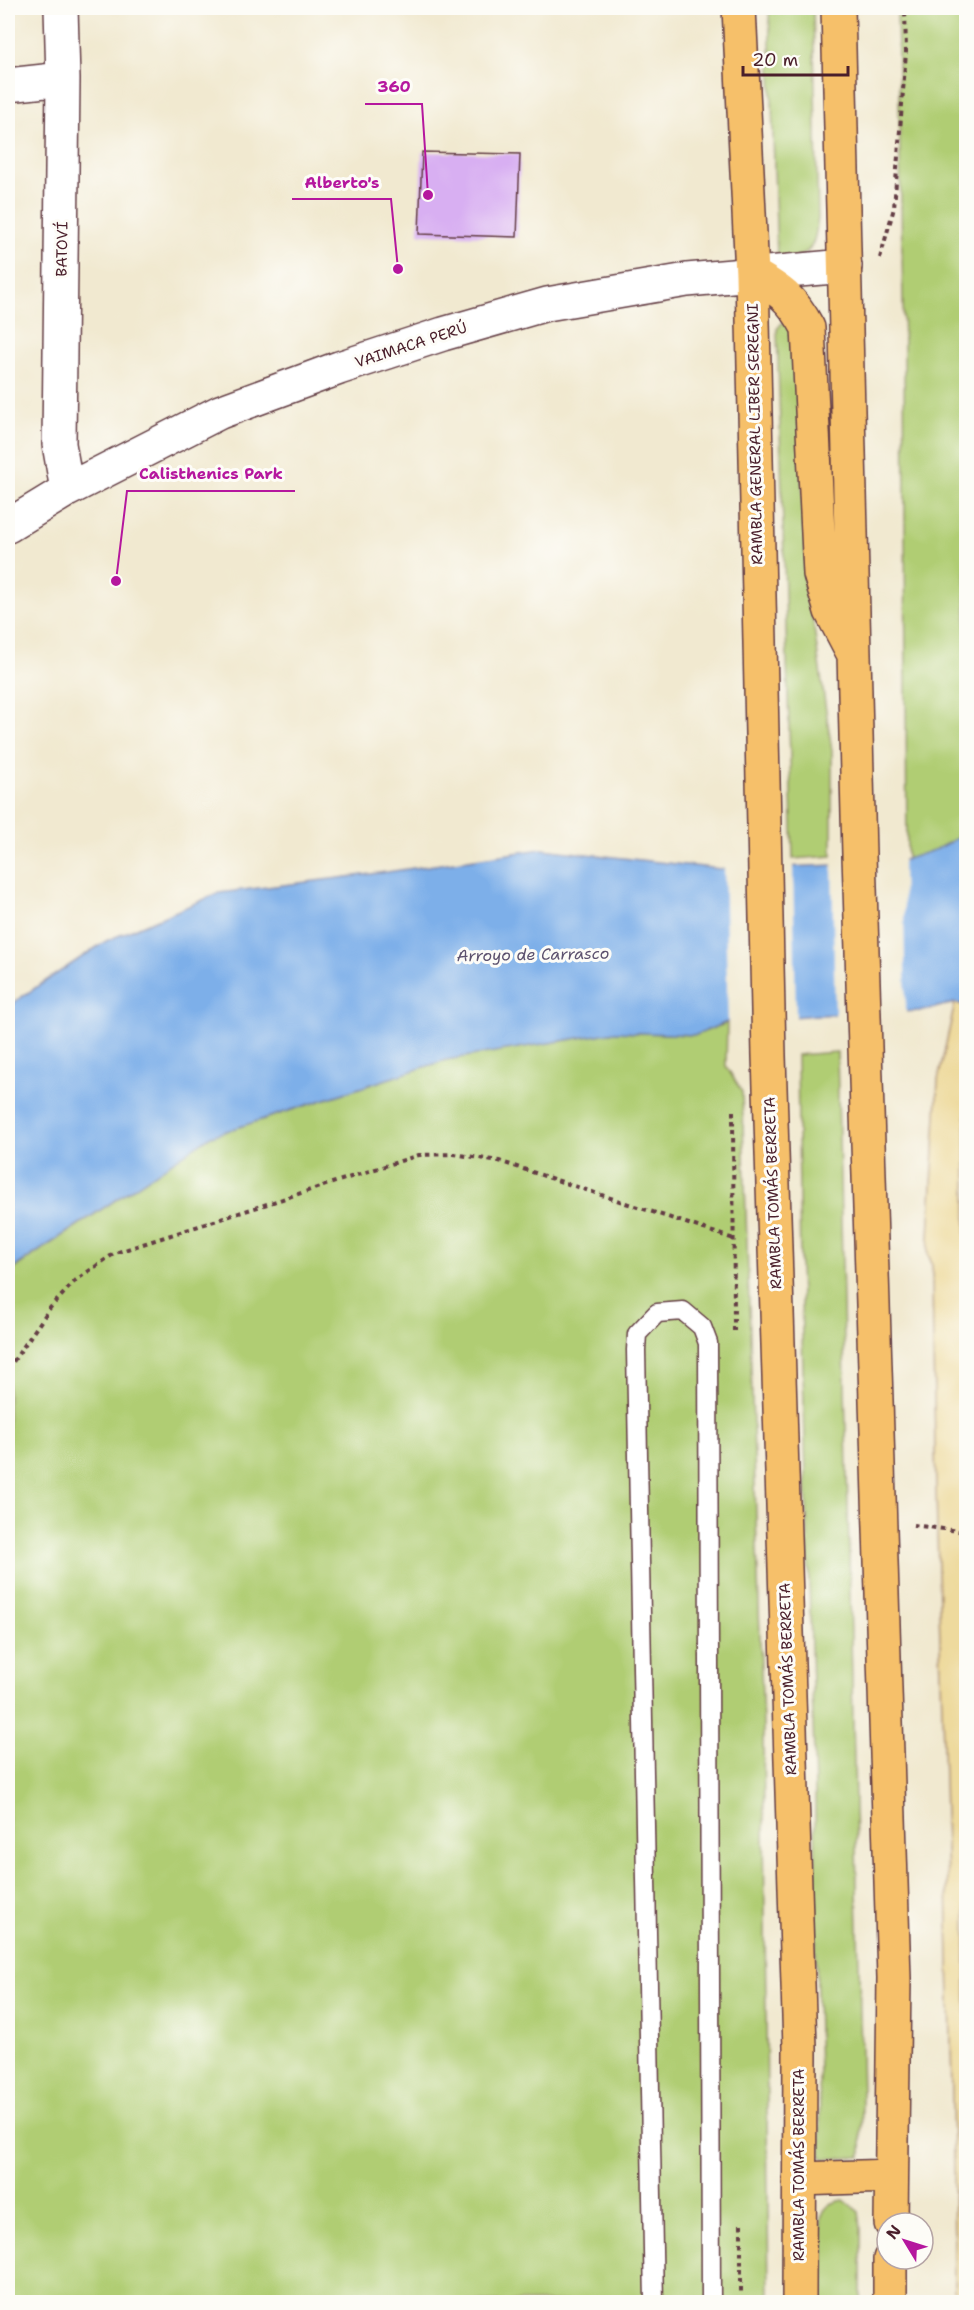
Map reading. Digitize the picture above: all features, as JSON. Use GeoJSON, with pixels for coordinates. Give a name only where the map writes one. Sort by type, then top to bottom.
{"type":"FeatureCollection","features":[{"type":"Feature","properties":{"kind":"main road","name":"RAMBLA GENERAL LIBER SEREGNI"},"geometry":{"type":"LineString","coordinates":[[739,8],[752,274],[769,1056]]}},
{"type":"Feature","properties":{"kind":"main road"},"geometry":{"type":"LineString","coordinates":[[838,8],[865,1050],[894,1978],[891,2211]]}},
{"type":"Feature","properties":{"kind":"main road"},"geometry":{"type":"LineString","coordinates":[[752,274],[782,292],[799,312],[808,328],[820,574],[831,611],[856,658]]}},
{"type":"Feature","properties":{"kind":"main road","name":"RAMBLA TOMÁS BERRETA"},"geometry":{"type":"LineString","coordinates":[[769,1056],[800,2036],[799,2302]]}},
{"type":"Feature","properties":{"kind":"main road"},"geometry":{"type":"LineString","coordinates":[[799,2180],[891,2176]]}},
{"type":"Feature","properties":{"kind":"main road"},"geometry":{"type":"LineString","coordinates":[[890,2271],[890,2302]]}},
{"type":"Feature","properties":{"kind":"street","name":"BATOVÍ"},"geometry":{"type":"LineString","coordinates":[[61,8],[63,79],[59,444],[67,490]]}},
{"type":"Feature","properties":{"kind":"street"},"geometry":{"type":"LineString","coordinates":[[8,85],[63,79]]}},
{"type":"Feature","properties":{"kind":"street","name":"VAIMACA PERÚ"},"geometry":{"type":"LineString","coordinates":[[8,526],[67,490],[220,412],[339,368],[443,334],[547,304],[687,280],[845,266]]}},
{"type":"Feature","properties":{"kind":"lane"},"geometry":{"type":"LineString","coordinates":[[654,2302],[636,1350],[637,1334],[657,1314],[683,1311],[702,1327],[708,1343],[711,2302]]}},
{"type":"Feature","properties":{"kind":"path"},"geometry":{"type":"LineString","coordinates":[[879,262],[894,208],[906,52],[905,8]]}},
{"type":"Feature","properties":{"kind":"path"},"geometry":{"type":"LineString","coordinates":[[8,1369],[50,1308],[76,1280],[115,1253],[419,1155],[454,1154],[499,1161],[734,1239]]}},
{"type":"Feature","properties":{"kind":"path"},"geometry":{"type":"LineString","coordinates":[[912,1525],[966,1532]]}},
{"type":"Feature","properties":{"kind":"green space"},"geometry":{"type":"Polygon","coordinates":[[[769,8],[813,8],[818,218],[815,238],[808,250],[797,256],[777,259],[769,8]]]}},
{"type":"Feature","properties":{"kind":"green space"},"geometry":{"type":"Polygon","coordinates":[[[897,8],[966,8],[966,833],[937,849],[907,860],[904,350],[897,8]]]}},
{"type":"Feature","properties":{"kind":"green space"},"geometry":{"type":"Polygon","coordinates":[[[782,323],[786,323],[795,331],[807,581],[832,751],[832,856],[793,859],[777,329],[782,323]]]}},
{"type":"Feature","properties":{"kind":"green space"},"geometry":{"type":"Polygon","coordinates":[[[727,1023],[726,1066],[742,1092],[763,1727],[769,2302],[8,2302],[8,1277],[18,1266],[211,1136],[446,1060],[615,1032],[696,1035],[727,1023]]]}},
{"type":"Feature","properties":{"kind":"green space"},"geometry":{"type":"Polygon","coordinates":[[[837,1052],[862,2096],[861,2157],[825,2159],[821,2157],[815,1790],[800,1265],[797,1055],[837,1052]]]}},
{"type":"Feature","properties":{"kind":"green space"},"geometry":{"type":"Polygon","coordinates":[[[844,2200],[859,2212],[861,2302],[820,2302],[821,2218],[829,2205],[844,2200]]]}},
{"type":"Feature","properties":{"kind":"sand"},"geometry":{"type":"Polygon","coordinates":[[[955,1003],[966,1005],[966,2302],[954,2302],[951,2042],[932,1264],[928,1254],[938,1080],[955,1003]]]}},
{"type":"Feature","properties":{"kind":"water","name":"Arroyo de Carrasco"},"geometry":{"type":"Polygon","coordinates":[[[966,833],[966,1005],[955,1003],[921,1011],[818,1015],[727,1022],[696,1035],[615,1032],[446,1060],[211,1136],[18,1265],[8,1277],[8,1006],[106,941],[219,893],[387,872],[542,849],[721,869],[895,863],[937,849],[966,833]]]}},
{"type":"Feature","properties":{"kind":"pier"},"geometry":{"type":"Polygon","coordinates":[[[903,858],[906,1015],[835,1018],[832,862],[903,858]]]}},
{"type":"Feature","properties":{"kind":"pier"},"geometry":{"type":"Polygon","coordinates":[[[793,863],[796,1020],[728,1026],[724,865],[793,863]]]}},
{"type":"Feature","properties":{"kind":"building"},"geometry":{"type":"Polygon","coordinates":[[[422,152],[520,154],[517,237],[419,234],[422,152]]]}},
{"type":"Feature","properties":{"kind":"place","name":"360"},"geometry":{"type":"Point","coordinates":[428,195]}},
{"type":"Feature","properties":{"kind":"place","name":"Alberto's"},"geometry":{"type":"Point","coordinates":[398,269]}},
{"type":"Feature","properties":{"kind":"place","name":"Calisthenics Park"},"geometry":{"type":"Point","coordinates":[116,581]}}]}
